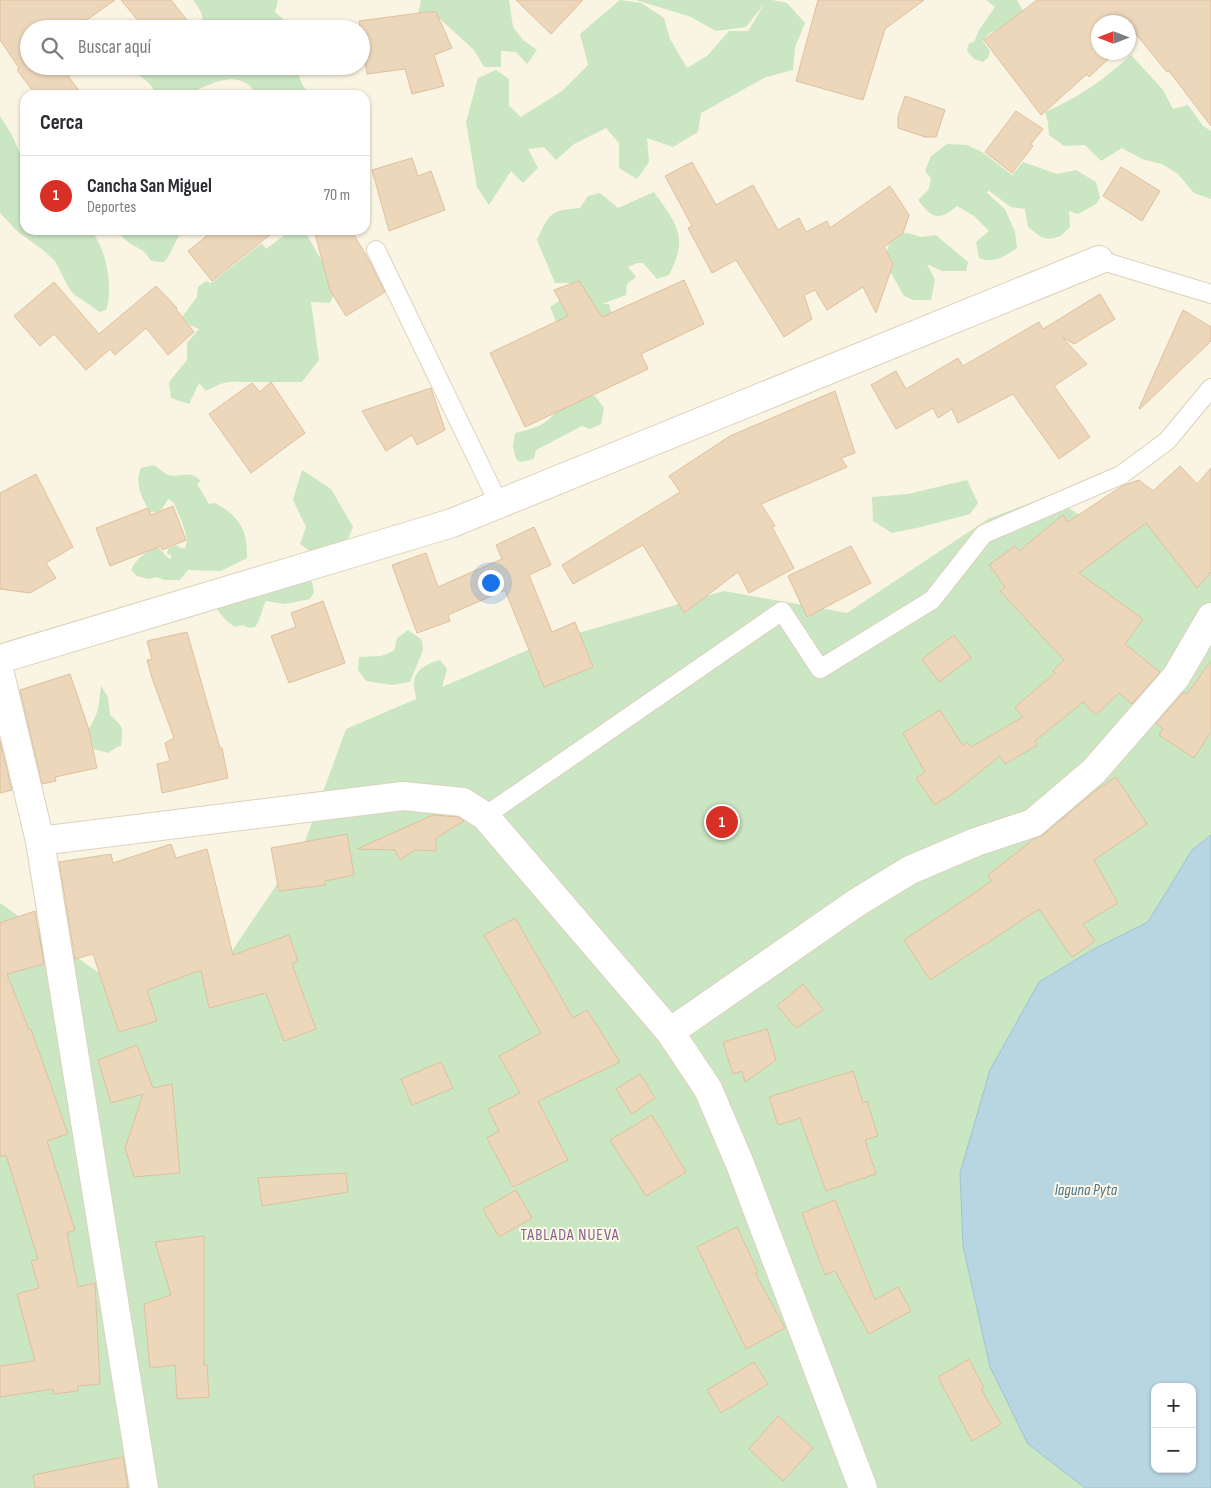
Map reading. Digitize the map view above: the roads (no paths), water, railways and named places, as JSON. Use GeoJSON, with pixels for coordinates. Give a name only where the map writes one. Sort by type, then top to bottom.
{"type":"FeatureCollection","features":[{"type":"Feature","properties":{"kind":"street"},"geometry":{"type":"LineString","coordinates":[[0,659],[452,523],[1099,260]]}},
{"type":"Feature","properties":{"kind":"street"},"geometry":{"type":"LineString","coordinates":[[670,1032],[856,903],[910,870],[976,842],[1033,823],[1094,771],[1170,684],[1211,617]]}},
{"type":"Feature","properties":{"kind":"street"},"geometry":{"type":"LineString","coordinates":[[0,674],[40,841],[144,1488]]}},
{"type":"Feature","properties":{"kind":"street"},"geometry":{"type":"LineString","coordinates":[[40,841],[403,796],[463,802],[485,816],[670,1032],[708,1090],[740,1164],[863,1488]]}},
{"type":"Feature","properties":{"kind":"lane"},"geometry":{"type":"LineString","coordinates":[[376,250],[500,504]]}},
{"type":"Feature","properties":{"kind":"lane"},"geometry":{"type":"LineString","coordinates":[[1099,260],[1211,294]]}},
{"type":"Feature","properties":{"kind":"lane"},"geometry":{"type":"LineString","coordinates":[[485,816],[782,611],[820,668],[932,600],[984,534],[1121,475],[1167,441],[1211,388]]}},
{"type":"Feature","properties":{"kind":"water","name":"laguna Pyta"},"geometry":{"type":"Polygon","coordinates":[[[1211,835],[1211,1488],[1085,1488],[1028,1444],[990,1367],[963,1246],[960,1173],[990,1070],[1039,982],[1094,949],[1148,922],[1192,850],[1211,835]]]}},
{"type":"Feature","properties":{"kind":"place","name":"Cancha San Miguel"},"geometry":{"type":"Point","coordinates":[722,822]}},
{"type":"Feature","properties":{"kind":"district","name":"TABLADA NUEVA"},"geometry":{"type":"Point","coordinates":[570,1235]}}]}
